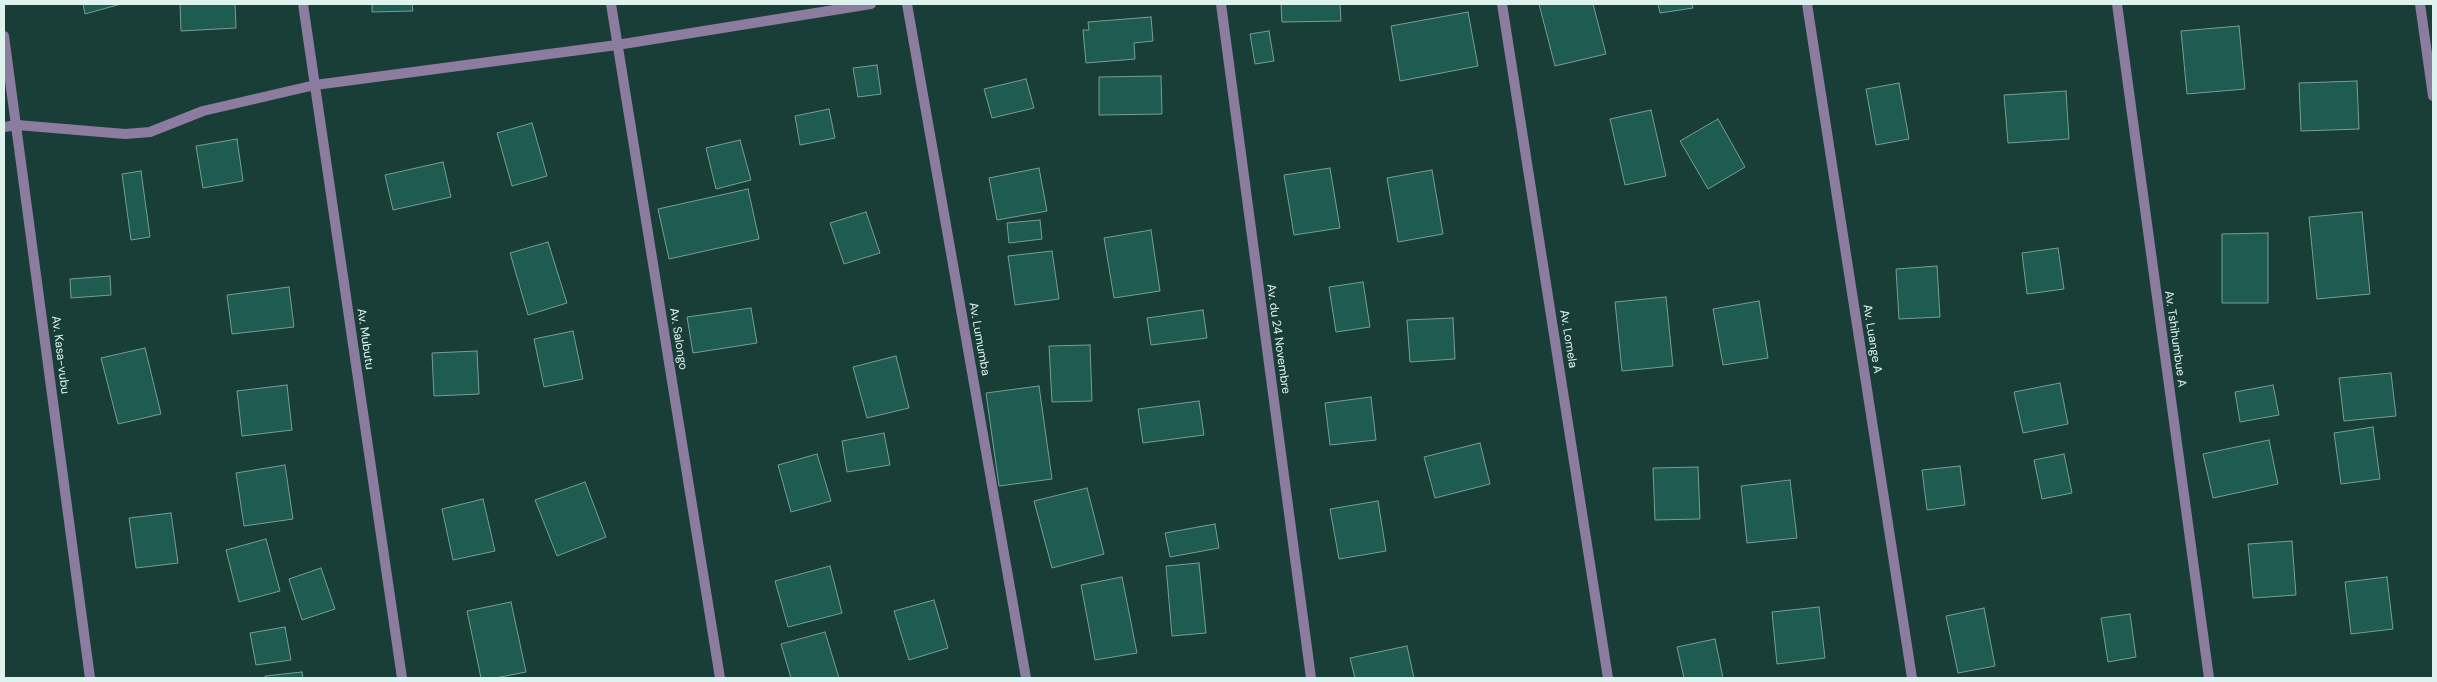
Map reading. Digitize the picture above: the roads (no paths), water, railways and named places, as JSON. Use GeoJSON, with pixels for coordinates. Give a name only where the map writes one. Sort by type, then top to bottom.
{"type":"FeatureCollection","features":[{"type":"Feature","properties":{"kind":"street","name":"Av. Mubutu"},"geometry":{"type":"LineString","coordinates":[[304,4],[402,678]]}},
{"type":"Feature","properties":{"kind":"street","name":"Av. Salongo"},"geometry":{"type":"LineString","coordinates":[[611,4],[720,678]]}},
{"type":"Feature","properties":{"kind":"street"},"geometry":{"type":"LineString","coordinates":[[4,127],[17,125],[125,134],[150,132],[203,111],[315,85],[618,45],[870,4]]}},
{"type":"Feature","properties":{"kind":"street","name":"Av. Lumumba"},"geometry":{"type":"LineString","coordinates":[[907,4],[1026,678]]}},
{"type":"Feature","properties":{"kind":"street","name":"Av. du 24 Novembre"},"geometry":{"type":"LineString","coordinates":[[1221,4],[1311,678]]}},
{"type":"Feature","properties":{"kind":"street","name":"Av. Lomela"},"geometry":{"type":"LineString","coordinates":[[1502,4],[1608,678]]}},
{"type":"Feature","properties":{"kind":"street","name":"Av. Luange A"},"geometry":{"type":"LineString","coordinates":[[1807,4],[1912,678]]}},
{"type":"Feature","properties":{"kind":"street","name":"Av. Tshihumbue A"},"geometry":{"type":"LineString","coordinates":[[2117,4],[2209,678]]}},
{"type":"Feature","properties":{"kind":"street"},"geometry":{"type":"LineString","coordinates":[[2420,4],[2433,96]]}},
{"type":"Feature","properties":{"kind":"street","name":"Av. Kasa-vubu"},"geometry":{"type":"LineString","coordinates":[[4,36],[90,678]]}}]}
